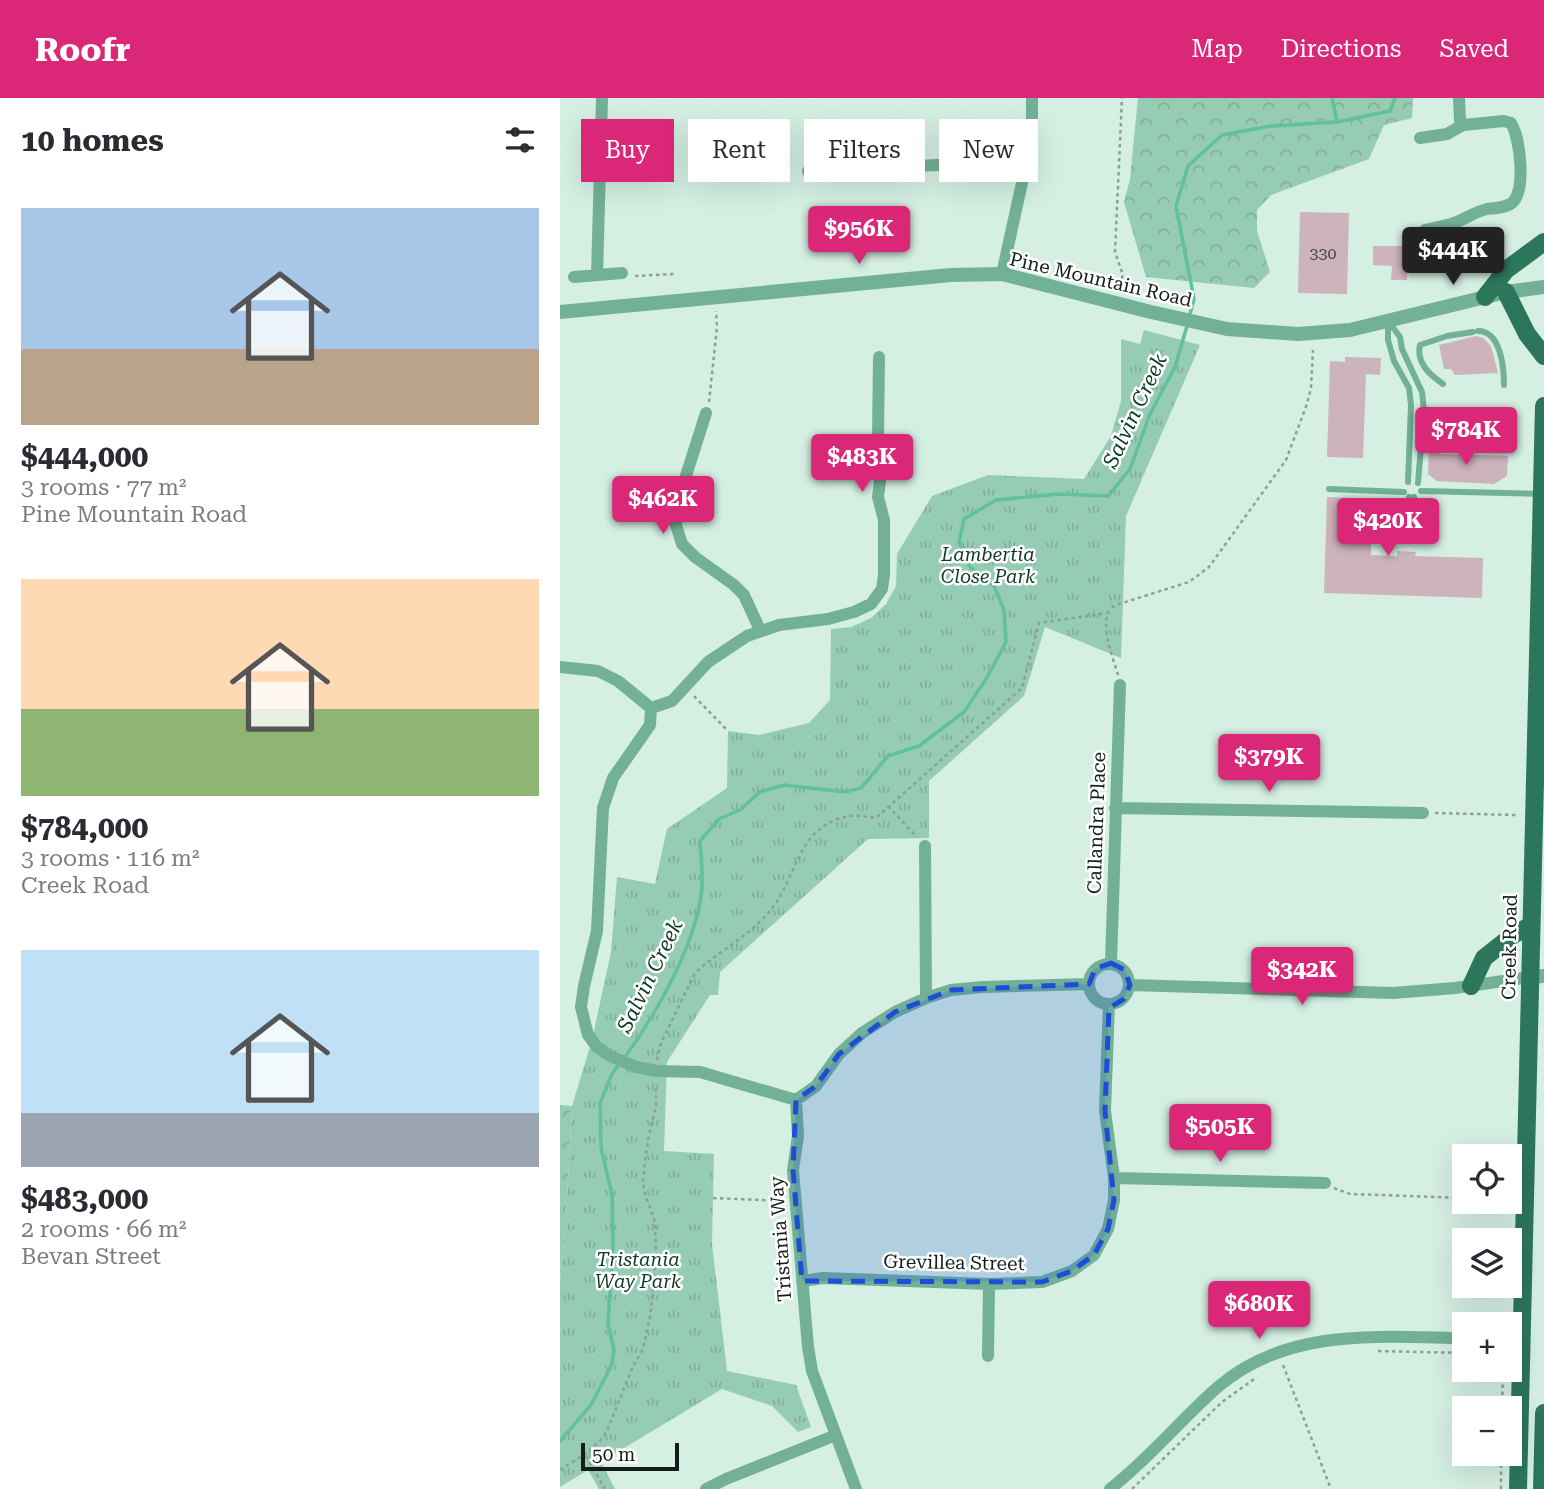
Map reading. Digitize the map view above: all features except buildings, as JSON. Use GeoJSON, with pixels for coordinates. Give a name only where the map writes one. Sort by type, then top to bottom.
{"type":"FeatureCollection","features":[{"type":"Feature","properties":{"kind":"main road"},"geometry":{"type":"LineString","coordinates":[[1485,297],[1506,270],[1544,242]]}},
{"type":"Feature","properties":{"kind":"main road"},"geometry":{"type":"LineString","coordinates":[[1506,292],[1527,334],[1544,356]]}},
{"type":"Feature","properties":{"kind":"main road","name":"Creek Road"},"geometry":{"type":"LineString","coordinates":[[1518,1312],[1537,976],[1530,926],[1544,406]]}},
{"type":"Feature","properties":{"kind":"main road"},"geometry":{"type":"LineString","coordinates":[[1471,986],[1484,958],[1513,935],[1530,926]]}},
{"type":"Feature","properties":{"kind":"main road","name":"Creek Road"},"geometry":{"type":"LineString","coordinates":[[1517,1382],[1518,1489]]}},
{"type":"Feature","properties":{"kind":"main road"},"geometry":{"type":"LineString","coordinates":[[1542,1489],[1544,1413]]}},
{"type":"Feature","properties":{"kind":"street"},"geometry":{"type":"LineString","coordinates":[[597,275],[603,98]]}},
{"type":"Feature","properties":{"kind":"street"},"geometry":{"type":"LineString","coordinates":[[1031,119],[1032,98]]}},
{"type":"Feature","properties":{"kind":"street"},"geometry":{"type":"LineString","coordinates":[[1459,98],[1460,121],[1463,125]]}},
{"type":"Feature","properties":{"kind":"street"},"geometry":{"type":"LineString","coordinates":[[1420,138],[1447,134],[1463,125],[1504,121],[1511,123],[1519,146],[1520,170],[1513,202],[1425,230],[1421,249]]}},
{"type":"Feature","properties":{"kind":"street"},"geometry":{"type":"LineString","coordinates":[[1002,274],[1022,182]]}},
{"type":"Feature","properties":{"kind":"street"},"geometry":{"type":"LineString","coordinates":[[573,276],[622,273]]}},
{"type":"Feature","properties":{"kind":"street","name":"Pine Mountain Road"},"geometry":{"type":"LineString","coordinates":[[560,312],[951,275],[1002,274],[1227,329],[1315,334],[1350,330],[1506,292],[1544,287]]}},
{"type":"Feature","properties":{"kind":"street"},"geometry":{"type":"LineString","coordinates":[[651,708],[671,701],[708,662],[760,630],[854,612],[872,604],[882,589],[884,520],[878,497],[883,458],[878,438],[879,357]]}},
{"type":"Feature","properties":{"kind":"street"},"geometry":{"type":"LineString","coordinates":[[706,413],[677,505],[676,525],[682,544],[744,596],[760,630]]}},
{"type":"Feature","properties":{"kind":"street"},"geometry":{"type":"LineString","coordinates":[[560,667],[598,671],[618,681],[651,708]]}},
{"type":"Feature","properties":{"kind":"street","name":"Callandra Place"},"geometry":{"type":"LineString","coordinates":[[1111,963],[1120,685]]}},
{"type":"Feature","properties":{"kind":"street"},"geometry":{"type":"LineString","coordinates":[[651,708],[650,725],[613,778],[603,808],[597,931],[583,986],[581,1007],[589,1035],[597,1047],[610,1056],[636,1067],[657,1071],[700,1072],[796,1100],[816,1086],[839,1054],[862,1033],[895,1012],[926,998],[951,990],[983,987],[1089,984]]}},
{"type":"Feature","properties":{"kind":"street"},"geometry":{"type":"LineString","coordinates":[[1115,808],[1423,813]]}},
{"type":"Feature","properties":{"kind":"street"},"geometry":{"type":"LineString","coordinates":[[925,846],[926,998]]}},
{"type":"Feature","properties":{"kind":"street"},"geometry":{"type":"LineString","coordinates":[[1111,963],[1125,970],[1130,985],[1124,999],[1109,1004],[1095,998],[1089,984],[1095,969],[1111,963]]}},
{"type":"Feature","properties":{"kind":"street"},"geometry":{"type":"LineString","coordinates":[[1130,985],[1393,993],[1471,986],[1537,976]]}},
{"type":"Feature","properties":{"kind":"street","name":"Grevillea Street"},"geometry":{"type":"LineString","coordinates":[[802,1281],[823,1278],[989,1284],[1042,1282],[1072,1272],[1094,1255],[1108,1229],[1114,1200],[1114,1178],[1105,1111],[1109,1004]]}},
{"type":"Feature","properties":{"kind":"street","name":"Tristania Way"},"geometry":{"type":"LineString","coordinates":[[796,1100],[798,1136],[793,1170],[812,1371],[856,1489]]}},
{"type":"Feature","properties":{"kind":"street"},"geometry":{"type":"LineString","coordinates":[[1114,1178],[1325,1183]]}},
{"type":"Feature","properties":{"kind":"street"},"geometry":{"type":"LineString","coordinates":[[988,1356],[989,1284]]}},
{"type":"Feature","properties":{"kind":"street"},"geometry":{"type":"LineString","coordinates":[[1110,1489],[1133,1471],[1219,1386],[1252,1363],[1277,1351],[1318,1341],[1353,1337],[1452,1338]]}},
{"type":"Feature","properties":{"kind":"street"},"geometry":{"type":"LineString","coordinates":[[706,1489],[836,1435]]}},
{"type":"Feature","properties":{"kind":"lane"},"geometry":{"type":"LineString","coordinates":[[1388,321],[1388,340],[1394,361],[1409,388],[1408,482]]}},
{"type":"Feature","properties":{"kind":"lane"},"geometry":{"type":"LineString","coordinates":[[1388,321],[1400,338],[1402,349],[1422,391],[1424,410],[1418,483]]}},
{"type":"Feature","properties":{"kind":"lane"},"geometry":{"type":"LineString","coordinates":[[1443,384],[1433,377],[1422,363],[1420,345],[1447,336],[1483,330],[1493,337],[1504,370],[1504,385]]}},
{"type":"Feature","properties":{"kind":"lane"},"geometry":{"type":"LineString","coordinates":[[1401,414],[1410,414]]}},
{"type":"Feature","properties":{"kind":"lane"},"geometry":{"type":"LineString","coordinates":[[1399,458],[1409,457]]}},
{"type":"Feature","properties":{"kind":"lane"},"geometry":{"type":"LineString","coordinates":[[1329,489],[1409,495]]}},
{"type":"Feature","properties":{"kind":"lane"},"geometry":{"type":"LineString","coordinates":[[1421,491],[1542,494]]}},
{"type":"Feature","properties":{"kind":"lane"},"geometry":{"type":"LineString","coordinates":[[1409,495],[1414,513],[1421,519]]}},
{"type":"Feature","properties":{"kind":"lane"},"geometry":{"type":"LineString","coordinates":[[1407,530],[1409,495]]}},
{"type":"Feature","properties":{"kind":"path"},"geometry":{"type":"LineString","coordinates":[[1117,292],[1123,275],[1115,252],[1122,98]]}},
{"type":"Feature","properties":{"kind":"path"},"geometry":{"type":"LineString","coordinates":[[622,273],[626,276],[674,274]]}},
{"type":"Feature","properties":{"kind":"path"},"geometry":{"type":"LineString","coordinates":[[706,413],[712,393],[717,327],[715,298]]}},
{"type":"Feature","properties":{"kind":"path"},"geometry":{"type":"LineString","coordinates":[[1120,685],[1107,632],[1107,613],[1116,605],[1189,582],[1209,567],[1286,460],[1311,388],[1313,350]]}},
{"type":"Feature","properties":{"kind":"path"},"geometry":{"type":"LineString","coordinates":[[560,1470],[585,1454],[607,1431],[633,1366],[643,1349],[650,1317],[656,1233],[643,1179],[656,1106],[657,1071],[661,1043],[694,975],[770,911],[783,894],[797,857],[807,841],[821,827],[846,816],[876,818],[1022,688],[1039,623],[1107,613]]}},
{"type":"Feature","properties":{"kind":"path"},"geometry":{"type":"LineString","coordinates":[[684,686],[728,731]]}},
{"type":"Feature","properties":{"kind":"path"},"geometry":{"type":"LineString","coordinates":[[888,806],[925,846]]}},
{"type":"Feature","properties":{"kind":"path"},"geometry":{"type":"LineString","coordinates":[[1423,813],[1516,815]]}},
{"type":"Feature","properties":{"kind":"path"},"geometry":{"type":"LineString","coordinates":[[1325,1183],[1350,1195],[1452,1198]]}},
{"type":"Feature","properties":{"kind":"path"},"geometry":{"type":"LineString","coordinates":[[713,1198],[795,1201]]}},
{"type":"Feature","properties":{"kind":"path"},"geometry":{"type":"LineString","coordinates":[[1277,1351],[1331,1489]]}},
{"type":"Feature","properties":{"kind":"path"},"geometry":{"type":"LineString","coordinates":[[1373,1351],[1452,1353]]}},
{"type":"Feature","properties":{"kind":"path"},"geometry":{"type":"LineString","coordinates":[[1132,1489],[1222,1402],[1259,1376]]}},
{"type":"Feature","properties":{"kind":"path"},"geometry":{"type":"LineString","coordinates":[[585,1454],[605,1489]]}},
{"type":"Feature","properties":{"kind":"path"},"geometry":{"type":"LineString","coordinates":[[1501,1466],[1501,1489]]}},
{"type":"Feature","properties":{"kind":"highlighted area"},"geometry":{"type":"Polygon","coordinates":[[[1111,963],[1125,970],[1130,985],[1124,999],[1109,1008],[1105,1111],[1114,1200],[1108,1229],[1094,1255],[1072,1271],[1042,1282],[802,1281],[793,1170],[796,1100],[816,1086],[839,1054],[895,1012],[951,990],[1089,984],[1095,969],[1111,963]]]}},
{"type":"Feature","properties":{"kind":"green space"},"geometry":{"type":"Polygon","coordinates":[[[1138,98],[1413,98],[1412,118],[1384,125],[1369,159],[1271,195],[1257,210],[1257,231],[1270,272],[1254,288],[1146,277],[1124,202],[1130,179],[1138,98]]]}},
{"type":"Feature","properties":{"kind":"green space","name":"Lambertia Close Park"},"geometry":{"type":"Polygon","coordinates":[[[1144,330],[1200,345],[1126,516],[1121,658],[1045,627],[1024,696],[929,781],[929,838],[868,839],[720,972],[718,995],[710,995],[667,1062],[664,1151],[714,1154],[712,1244],[727,1371],[796,1385],[811,1427],[798,1432],[772,1406],[722,1389],[601,1462],[615,1489],[599,1489],[588,1470],[560,1487],[560,1283],[572,1106],[592,1040],[611,952],[617,877],[655,884],[667,829],[727,788],[728,731],[759,735],[809,723],[830,700],[831,629],[851,627],[871,618],[886,604],[896,586],[897,554],[932,496],[988,475],[1084,479],[1111,436],[1121,401],[1121,339],[1140,344],[1144,330]]]}},
{"type":"Feature","properties":{"kind":"green space"},"geometry":{"type":"Polygon","coordinates":[[[560,1105],[572,1106],[560,1283],[560,1105]]]}},
{"type":"Feature","properties":{"kind":"waterway"},"geometry":{"type":"LineString","coordinates":[[1332,98],[1337,122]]}},
{"type":"Feature","properties":{"kind":"waterway","name":"Salvin Creek"},"geometry":{"type":"LineString","coordinates":[[1189,318],[1194,299],[1176,206],[1188,166],[1222,135],[1271,126],[1337,122],[1390,111],[1395,98]]}},
{"type":"Feature","properties":{"kind":"waterway","name":"Salvin Creek"},"geometry":{"type":"LineString","coordinates":[[625,1057],[649,1022],[672,980],[690,937],[702,889],[700,841],[719,819],[740,810],[760,792],[784,785],[845,792],[861,788],[888,756],[919,746],[964,712],[1006,642],[1004,610],[994,586],[970,567],[959,542],[964,519],[996,500],[1058,494],[1108,496],[1130,469],[1150,414],[1175,367],[1187,326]]}},
{"type":"Feature","properties":{"kind":"waterway","name":"Salvin Creek"},"geometry":{"type":"LineString","coordinates":[[560,1441],[591,1405],[612,1364],[614,1350],[608,1324],[613,1246],[612,1194],[601,1148],[600,1103],[612,1074],[620,1063]]}},
{"type":"Feature","properties":{"kind":"park label","name":"Tristania Way Park"},"geometry":{"type":"Point","coordinates":[638,1270]}}]}
